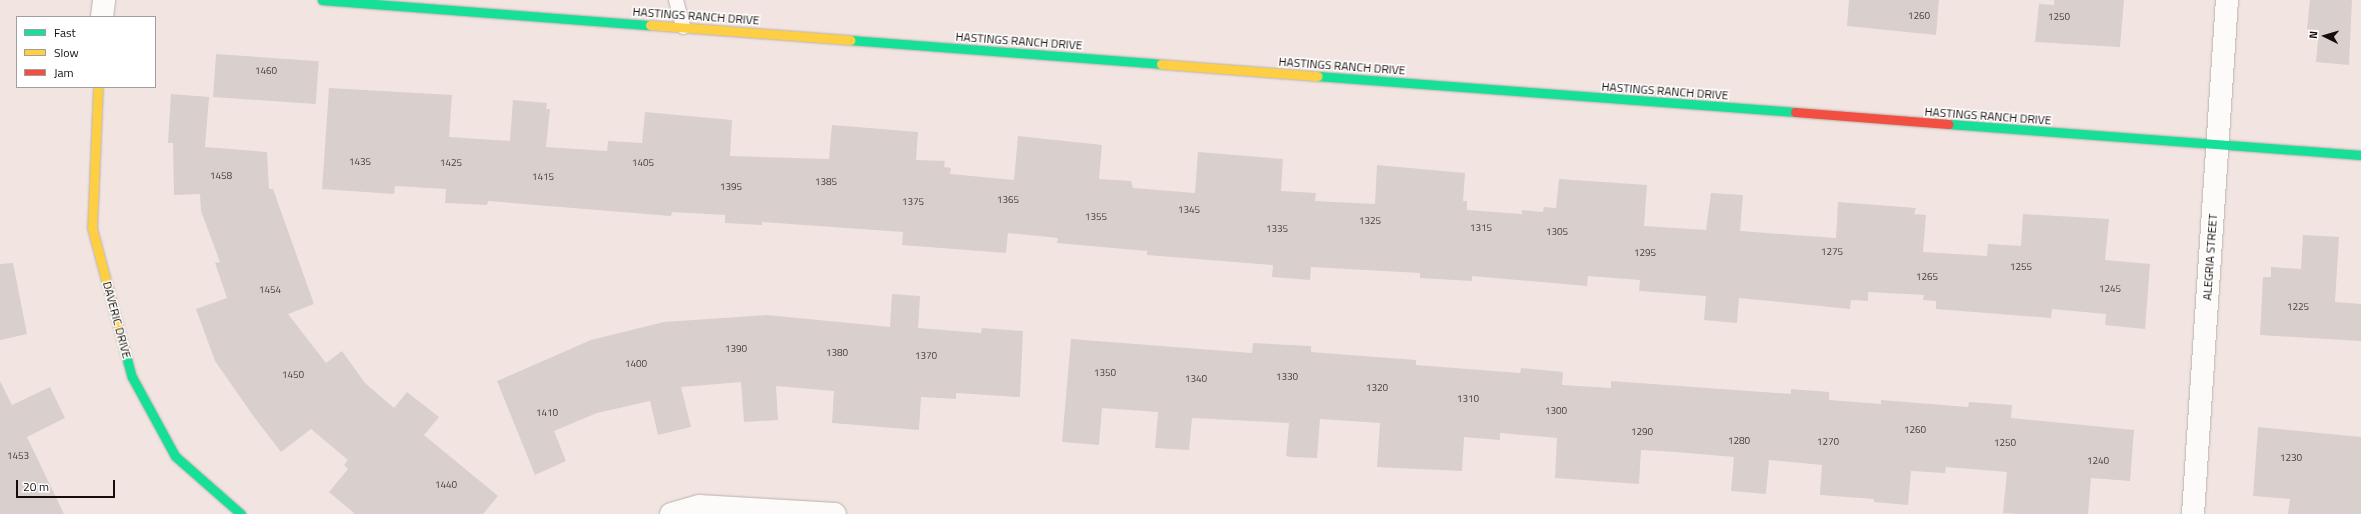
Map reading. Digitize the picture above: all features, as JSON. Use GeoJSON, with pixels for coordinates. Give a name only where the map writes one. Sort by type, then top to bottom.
{"type":"FeatureCollection","features":[{"type":"Feature","properties":{"kind":"street"},"geometry":{"type":"LineString","coordinates":[[102,16],[104,0]]}},
{"type":"Feature","properties":{"kind":"street","name":"HASTINGS RANCH DRIVE"},"geometry":{"type":"LineString","coordinates":[[322,0],[443,4],[683,27],[2217,146],[2361,155]]}},
{"type":"Feature","properties":{"kind":"street","name":"ALEGRIA STREET"},"geometry":{"type":"LineString","coordinates":[[2193,514],[2227,0]]}},
{"type":"Feature","properties":{"kind":"street","name":"DAVERIC DRIVE"},"geometry":{"type":"LineString","coordinates":[[98,88],[92,228],[132,377],[175,456],[241,514]]}},
{"type":"Feature","properties":{"kind":"street"},"geometry":{"type":"LineString","coordinates":[[671,514],[699,506],[834,514]]}},
{"type":"Feature","properties":{"kind":"lane"},"geometry":{"type":"LineString","coordinates":[[676,0],[683,27]]}},
{"type":"Feature","properties":{"kind":"building"},"geometry":{"type":"Polygon","coordinates":[[[1849,0],[1939,0],[1936,35],[1847,26],[1849,0]]]}},
{"type":"Feature","properties":{"kind":"building"},"geometry":{"type":"Polygon","coordinates":[[[2054,0],[2124,0],[2120,47],[2035,42],[2039,4],[2054,5],[2054,0]]]}},
{"type":"Feature","properties":{"kind":"building"},"geometry":{"type":"Polygon","coordinates":[[[2310,0],[2352,0],[2349,65],[2316,62],[2319,30],[2307,29],[2310,0]]]}},
{"type":"Feature","properties":{"kind":"building"},"geometry":{"type":"Polygon","coordinates":[[[216,54],[319,61],[316,104],[213,97],[216,54]]]}},
{"type":"Feature","properties":{"kind":"building"},"geometry":{"type":"Polygon","coordinates":[[[329,88],[452,95],[449,137],[510,141],[513,100],[547,103],[546,109],[550,109],[546,147],[607,151],[608,141],[642,143],[645,112],[732,120],[730,156],[829,159],[832,125],[918,132],[916,160],[945,161],[944,167],[951,168],[950,174],[1014,180],[1018,136],[1102,145],[1099,179],[1131,181],[1133,188],[1195,193],[1198,152],[1283,159],[1281,191],[1316,193],[1315,201],[1375,204],[1377,165],[1465,173],[1463,201],[1467,201],[1467,210],[1522,214],[1522,210],[1543,212],[1544,207],[1556,208],[1559,179],[1647,185],[1644,226],[1706,230],[1711,193],[1743,195],[1740,231],[1794,235],[1836,238],[1838,202],[1916,208],[1914,214],[1926,215],[1923,252],[1987,256],[1988,244],[2021,246],[2023,214],[2109,219],[2105,260],[2150,264],[2145,329],[2105,325],[2106,314],[2052,309],[2051,318],[1936,309],[1936,301],[1923,300],[1924,295],[1868,292],[1868,301],[1851,300],[1850,309],[1739,298],[1737,323],[1704,320],[1706,296],[1639,291],[1640,280],[1588,276],[1587,286],[1472,276],[1472,281],[1420,278],[1420,273],[1311,267],[1310,280],[1272,277],[1273,265],[1147,255],[1147,251],[1057,243],[1058,238],[1008,233],[1006,253],[902,245],[903,232],[762,222],[762,225],[725,223],[725,215],[672,212],[671,216],[488,201],[487,205],[445,203],[446,189],[395,186],[394,194],[322,189],[329,88]]]}},
{"type":"Feature","properties":{"kind":"building"},"geometry":{"type":"Polygon","coordinates":[[[171,94],[209,97],[205,147],[267,152],[269,189],[273,189],[314,304],[288,314],[326,363],[342,351],[365,383],[394,408],[407,392],[439,417],[424,435],[498,496],[483,514],[355,514],[329,492],[348,469],[344,465],[348,460],[311,429],[281,452],[254,417],[215,361],[196,309],[227,298],[215,263],[220,262],[201,211],[200,194],[174,195],[173,143],[168,143],[171,94]]]}},
{"type":"Feature","properties":{"kind":"building"},"geometry":{"type":"Polygon","coordinates":[[[2303,235],[2339,237],[2335,302],[2361,304],[2361,341],[2260,335],[2263,277],[2271,277],[2271,267],[2301,269],[2303,235]]]}},
{"type":"Feature","properties":{"kind":"building"},"geometry":{"type":"Polygon","coordinates":[[[13,263],[27,334],[0,340],[0,264],[13,263]]]}},
{"type":"Feature","properties":{"kind":"building"},"geometry":{"type":"Polygon","coordinates":[[[892,294],[920,296],[918,328],[981,333],[982,328],[1023,331],[1020,397],[956,393],[956,399],[921,397],[919,430],[832,423],[834,391],[776,386],[778,420],[744,422],[741,382],[681,387],[691,427],[658,435],[650,401],[597,413],[554,431],[566,461],[535,475],[497,381],[591,340],[664,322],[767,315],[890,327],[892,294]]]}},
{"type":"Feature","properties":{"kind":"building"},"geometry":{"type":"Polygon","coordinates":[[[1071,339],[1252,353],[1253,343],[1311,346],[1311,352],[1416,360],[1416,365],[1520,373],[1521,368],[1563,372],[1562,385],[1611,388],[1611,381],[1791,394],[1791,389],[1829,392],[1829,400],[1881,404],[1881,400],[1968,407],[1969,402],[2012,405],[2011,418],[2134,430],[2130,481],[2091,478],[2088,514],[2019,514],[2003,513],[2007,472],[1946,467],[1945,473],[1911,471],[1908,505],[1874,502],[1874,499],[1820,495],[1822,465],[1769,460],[1766,494],[1731,491],[1734,457],[1677,452],[1641,450],[1639,484],[1555,478],[1557,438],[1500,433],[1500,440],[1464,437],[1462,471],[1377,467],[1380,423],[1320,419],[1317,458],[1291,457],[1286,456],[1289,423],[1192,418],[1189,450],[1155,448],[1158,412],[1102,408],[1099,445],[1062,442],[1071,339]]]}},
{"type":"Feature","properties":{"kind":"building"},"geometry":{"type":"Polygon","coordinates":[[[0,381],[12,405],[50,387],[65,418],[27,437],[64,514],[0,514],[0,381]]]}},
{"type":"Feature","properties":{"kind":"building"},"geometry":{"type":"Polygon","coordinates":[[[2258,427],[2361,437],[2361,514],[2288,514],[2290,499],[2253,496],[2258,427]]]}},
{"type":"Feature","properties":{"kind":"traffic: fast"},"geometry":{"type":"LineString","coordinates":[[322,0],[650,25]]}},
{"type":"Feature","properties":{"kind":"traffic: fast"},"geometry":{"type":"LineString","coordinates":[[850,40],[1161,64]]}},
{"type":"Feature","properties":{"kind":"traffic: fast"},"geometry":{"type":"LineString","coordinates":[[1318,76],[1795,112]]}},
{"type":"Feature","properties":{"kind":"traffic: fast"},"geometry":{"type":"LineString","coordinates":[[1949,124],[2361,155]]}},
{"type":"Feature","properties":{"kind":"traffic: fast"},"geometry":{"type":"LineString","coordinates":[[124,348],[132,377],[175,456],[241,514]]}},
{"type":"Feature","properties":{"kind":"traffic: slow"},"geometry":{"type":"LineString","coordinates":[[650,25],[850,40]]}},
{"type":"Feature","properties":{"kind":"traffic: slow"},"geometry":{"type":"LineString","coordinates":[[1161,64],[1318,76]]}},
{"type":"Feature","properties":{"kind":"traffic: slow"},"geometry":{"type":"LineString","coordinates":[[98,88],[92,228],[124,348]]}},
{"type":"Feature","properties":{"kind":"traffic: jam"},"geometry":{"type":"LineString","coordinates":[[1795,112],[1949,124]]}}]}
